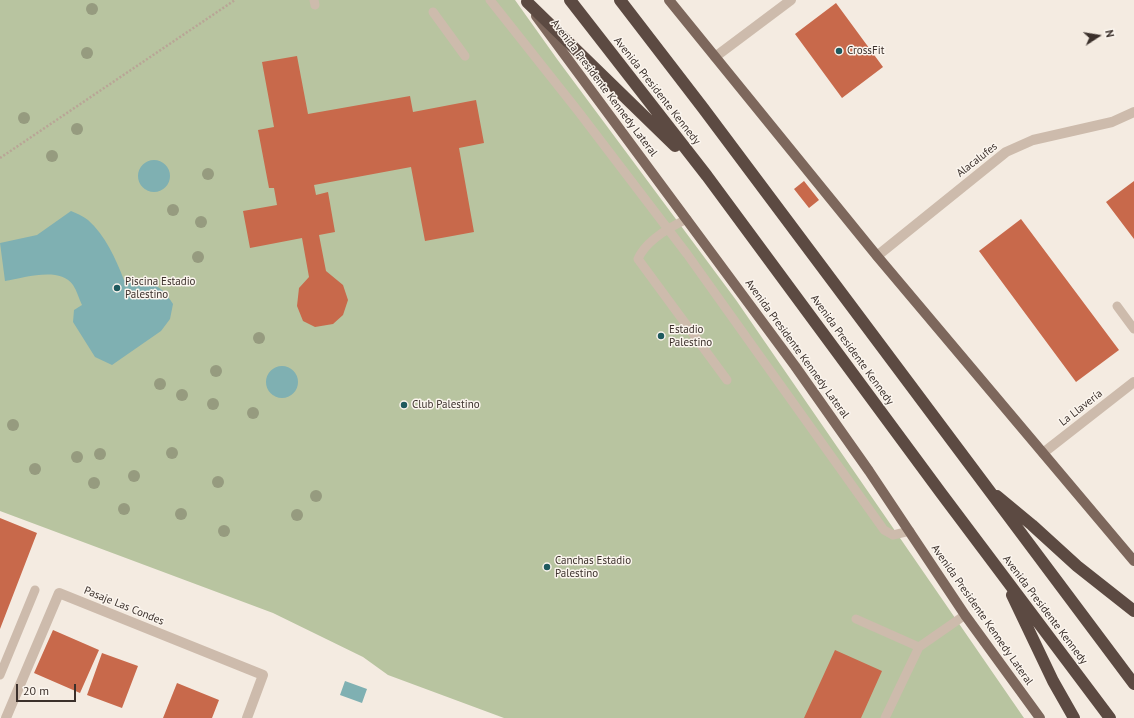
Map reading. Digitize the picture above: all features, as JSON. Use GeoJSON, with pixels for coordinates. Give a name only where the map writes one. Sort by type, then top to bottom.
{"type":"FeatureCollection","features":[{"type":"Feature","properties":{"kind":"highway","name":"Avenida Presidente Kennedy"},"geometry":{"type":"LineString","coordinates":[[570,0],[707,176],[1110,718]]}},
{"type":"Feature","properties":{"kind":"highway"},"geometry":{"type":"LineString","coordinates":[[620,0],[703,108],[987,490],[1134,684]]}},
{"type":"Feature","properties":{"kind":"highway"},"geometry":{"type":"LineString","coordinates":[[526,1],[707,176]]}},
{"type":"Feature","properties":{"kind":"highway"},"geometry":{"type":"LineString","coordinates":[[987,490],[1016,510],[1077,566],[1134,611]]}},
{"type":"Feature","properties":{"kind":"highway"},"geometry":{"type":"LineString","coordinates":[[1002,574],[1030,634],[1074,718]]}},
{"type":"Feature","properties":{"kind":"main road"},"geometry":{"type":"LineString","coordinates":[[669,0],[877,256],[1134,561]]}},
{"type":"Feature","properties":{"kind":"main road","name":"Avenida Presidente Kennedy Lateral"},"geometry":{"type":"LineString","coordinates":[[526,1],[559,49],[795,366],[910,531],[965,615],[1040,718]]}},
{"type":"Feature","properties":{"kind":"street"},"geometry":{"type":"LineString","coordinates":[[714,57],[791,0]]}},
{"type":"Feature","properties":{"kind":"street","name":"Alacalufes"},"geometry":{"type":"LineString","coordinates":[[877,256],[1006,152],[1033,140],[1112,122],[1134,112]]}},
{"type":"Feature","properties":{"kind":"street","name":"La Llavería"},"geometry":{"type":"LineString","coordinates":[[1043,453],[1134,382]]}},
{"type":"Feature","properties":{"kind":"street","name":"Pasaje Las Condes"},"geometry":{"type":"LineString","coordinates":[[6,718],[59,593],[263,675],[247,718]]}},
{"type":"Feature","properties":{"kind":"lane"},"geometry":{"type":"LineString","coordinates":[[490,0],[578,111],[667,229],[884,530],[893,535],[910,531]]}},
{"type":"Feature","properties":{"kind":"lane"},"geometry":{"type":"LineString","coordinates":[[433,12],[465,56]]}},
{"type":"Feature","properties":{"kind":"lane"},"geometry":{"type":"LineString","coordinates":[[687,219],[667,229],[641,251],[638,259],[727,380]]}},
{"type":"Feature","properties":{"kind":"lane"},"geometry":{"type":"LineString","coordinates":[[1117,306],[1134,329]]}},
{"type":"Feature","properties":{"kind":"lane"},"geometry":{"type":"LineString","coordinates":[[0,675],[35,590]]}},
{"type":"Feature","properties":{"kind":"lane"},"geometry":{"type":"LineString","coordinates":[[885,718],[919,647],[965,615]]}},
{"type":"Feature","properties":{"kind":"lane"},"geometry":{"type":"LineString","coordinates":[[856,620],[919,647]]}},
{"type":"Feature","properties":{"kind":"path"},"geometry":{"type":"LineString","coordinates":[[0,158],[235,0]]}},
{"type":"Feature","properties":{"kind":"green space","name":"Club Palestino"},"geometry":{"type":"Polygon","coordinates":[[[0,0],[515,0],[736,300],[1024,718],[504,718],[388,675],[363,657],[273,613],[0,511],[0,0]]]}},
{"type":"Feature","properties":{"kind":"water"},"geometry":{"type":"Polygon","coordinates":[[[151,160],[157,160],[166,164],[170,176],[166,188],[157,192],[151,192],[142,188],[138,179],[138,173],[142,164],[151,160]]]}},
{"type":"Feature","properties":{"kind":"water","name":"Piscina Estadio Palestino"},"geometry":{"type":"Polygon","coordinates":[[[71,211],[88,220],[100,233],[114,256],[124,280],[140,281],[152,284],[163,291],[173,304],[170,319],[161,331],[112,365],[95,357],[73,322],[74,310],[82,305],[73,285],[67,279],[60,276],[41,275],[5,281],[0,243],[37,235],[71,211]]]}},
{"type":"Feature","properties":{"kind":"water"},"geometry":{"type":"Polygon","coordinates":[[[279,366],[285,366],[294,370],[298,382],[294,394],[285,398],[279,398],[270,394],[266,385],[266,379],[270,370],[279,366]]]}},
{"type":"Feature","properties":{"kind":"water"},"geometry":{"type":"Polygon","coordinates":[[[345,681],[367,689],[362,703],[340,695],[345,681]]]}},
{"type":"Feature","properties":{"kind":"building","name":"CrossFit"},"geometry":{"type":"Polygon","coordinates":[[[836,3],[883,67],[842,98],[795,34],[836,3]]]}},
{"type":"Feature","properties":{"kind":"building"},"geometry":{"type":"Polygon","coordinates":[[[297,56],[308,114],[410,96],[413,112],[476,100],[484,143],[459,148],[474,232],[425,241],[411,167],[314,185],[316,195],[328,192],[335,232],[319,235],[326,271],[343,285],[348,300],[343,315],[333,324],[315,327],[303,321],[297,306],[299,288],[309,277],[302,238],[250,248],[243,211],[277,205],[274,188],[269,188],[258,130],[274,127],[262,62],[297,56]]]}},
{"type":"Feature","properties":{"kind":"building"},"geometry":{"type":"Polygon","coordinates":[[[804,181],[819,200],[809,208],[794,189],[804,181]]]}},
{"type":"Feature","properties":{"kind":"building"},"geometry":{"type":"Polygon","coordinates":[[[1134,181],[1134,239],[1106,202],[1134,181]]]}},
{"type":"Feature","properties":{"kind":"building"},"geometry":{"type":"Polygon","coordinates":[[[1021,219],[1119,350],[1076,382],[979,251],[1021,219]]]}},
{"type":"Feature","properties":{"kind":"building"},"geometry":{"type":"Polygon","coordinates":[[[0,518],[37,533],[0,629],[0,518]]]}},
{"type":"Feature","properties":{"kind":"building"},"geometry":{"type":"Polygon","coordinates":[[[53,630],[99,650],[80,693],[34,673],[53,630]]]}},
{"type":"Feature","properties":{"kind":"building"},"geometry":{"type":"Polygon","coordinates":[[[835,650],[882,671],[861,718],[804,718],[835,650]]]}},
{"type":"Feature","properties":{"kind":"building"},"geometry":{"type":"Polygon","coordinates":[[[102,653],[138,666],[122,708],[87,695],[102,653]]]}},
{"type":"Feature","properties":{"kind":"building"},"geometry":{"type":"Polygon","coordinates":[[[177,683],[219,700],[212,718],[163,718],[177,683]]]}},
{"type":"Feature","properties":{"kind":"place","name":"CrossFit"},"geometry":{"type":"Point","coordinates":[839,51]}},
{"type":"Feature","properties":{"kind":"place","name":"Piscina Estadio Palestino"},"geometry":{"type":"Point","coordinates":[117,288]}},
{"type":"Feature","properties":{"kind":"place","name":"Estadio Palestino"},"geometry":{"type":"Point","coordinates":[661,336]}},
{"type":"Feature","properties":{"kind":"place","name":"Club Palestino"},"geometry":{"type":"Point","coordinates":[404,405]}},
{"type":"Feature","properties":{"kind":"place","name":"Canchas Estadio Palestino"},"geometry":{"type":"Point","coordinates":[547,567]}}]}
